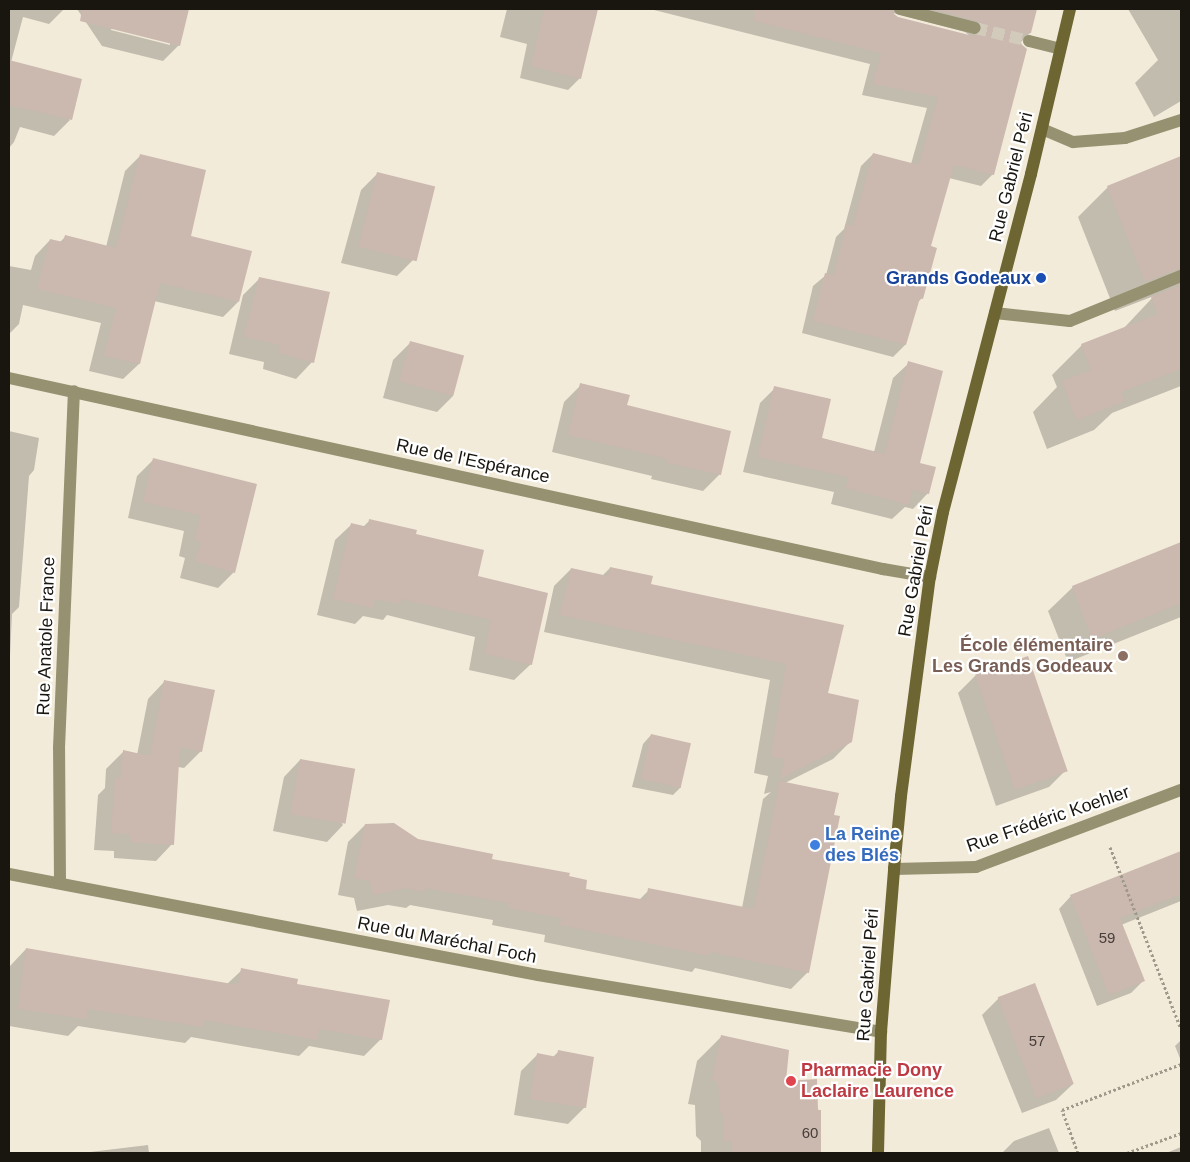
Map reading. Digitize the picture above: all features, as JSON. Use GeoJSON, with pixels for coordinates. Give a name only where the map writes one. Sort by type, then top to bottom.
{"type":"FeatureCollection","features":[{"type":"Feature","properties":{"kind":"street"},"geometry":{"type":"LineString","coordinates":[[900,9],[975,28]]}},
{"type":"Feature","properties":{"kind":"street","name":"Rue Gabriel Péri"},"geometry":{"type":"LineString","coordinates":[[878,1153],[881,1032],[894,869],[901,796],[930,577],[943,512],[1042,129],[1070,9]]}},
{"type":"Feature","properties":{"kind":"street"},"geometry":{"type":"LineString","coordinates":[[1029,41],[1060,49]]}},
{"type":"Feature","properties":{"kind":"street"},"geometry":{"type":"LineString","coordinates":[[1042,129],[1073,142],[1124,138],[1181,120]]}},
{"type":"Feature","properties":{"kind":"street"},"geometry":{"type":"LineString","coordinates":[[994,313],[1070,321],[1181,276]]}},
{"type":"Feature","properties":{"kind":"street","name":"Rue de l'Espérance"},"geometry":{"type":"LineString","coordinates":[[9,378],[883,570],[930,577]]}},
{"type":"Feature","properties":{"kind":"street","name":"Rue Anatole France"},"geometry":{"type":"LineString","coordinates":[[60,883],[59,748],[74,391]]}},
{"type":"Feature","properties":{"kind":"street","name":"Rue Frédéric Koehler"},"geometry":{"type":"LineString","coordinates":[[894,869],[976,867],[1181,790]]}},
{"type":"Feature","properties":{"kind":"street","name":"Rue du Maréchal Foch"},"geometry":{"type":"LineString","coordinates":[[9,874],[538,975],[881,1032]]}},
{"type":"Feature","properties":{"kind":"path"},"geometry":{"type":"LineString","coordinates":[[1100,820],[1181,1030]]}},
{"type":"Feature","properties":{"kind":"path"},"geometry":{"type":"LineString","coordinates":[[1078,1153],[1062,1110],[1181,1064]]}},
{"type":"Feature","properties":{"kind":"path"},"geometry":{"type":"LineString","coordinates":[[1128,1153],[1181,1133]]}},
{"type":"Feature","properties":{"kind":"building"},"geometry":{"type":"Polygon","coordinates":[[[82,9],[189,9],[180,46],[80,21],[82,9]]]}},
{"type":"Feature","properties":{"kind":"building"},"geometry":{"type":"Polygon","coordinates":[[[544,9],[598,9],[581,79],[531,66],[544,9]]]}},
{"type":"Feature","properties":{"kind":"building"},"geometry":{"type":"Polygon","coordinates":[[[755,9],[892,9],[898,17],[973,36],[980,34],[983,30],[980,22],[932,9],[1037,9],[1031,33],[1026,33],[1021,39],[1021,44],[1027,49],[994,175],[954,165],[931,246],[937,248],[923,299],[920,298],[906,345],[813,321],[825,273],[834,275],[847,224],[853,226],[873,153],[919,165],[938,97],[873,84],[881,53],[754,21],[755,9]]]}},
{"type":"Feature","properties":{"kind":"building"},"geometry":{"type":"Polygon","coordinates":[[[9,60],[82,79],[72,120],[9,105],[9,60]]]}},
{"type":"Feature","properties":{"kind":"building"},"geometry":{"type":"Polygon","coordinates":[[[140,154],[206,170],[191,236],[252,251],[239,302],[160,283],[140,364],[104,356],[116,308],[37,289],[50,239],[63,242],[65,235],[116,248],[140,154]]]}},
{"type":"Feature","properties":{"kind":"building"},"geometry":{"type":"Polygon","coordinates":[[[1181,156],[1181,268],[1145,282],[1107,186],[1181,156]]]}},
{"type":"Feature","properties":{"kind":"building"},"geometry":{"type":"Polygon","coordinates":[[[377,172],[435,187],[417,261],[358,247],[377,172]]]}},
{"type":"Feature","properties":{"kind":"building"},"geometry":{"type":"Polygon","coordinates":[[[259,277],[330,292],[314,363],[279,353],[280,345],[244,337],[259,277]]]}},
{"type":"Feature","properties":{"kind":"building"},"geometry":{"type":"Polygon","coordinates":[[[1181,285],[1181,369],[1121,392],[1125,401],[1076,420],[1062,381],[1091,370],[1081,344],[1158,314],[1151,297],[1181,285]]]}},
{"type":"Feature","properties":{"kind":"building"},"geometry":{"type":"Polygon","coordinates":[[[410,341],[464,355],[453,396],[399,382],[410,341]]]}},
{"type":"Feature","properties":{"kind":"building"},"geometry":{"type":"Polygon","coordinates":[[[908,361],[943,371],[920,463],[936,467],[929,494],[912,490],[909,505],[846,488],[848,477],[758,457],[774,386],[831,399],[822,438],[885,454],[908,361]]]}},
{"type":"Feature","properties":{"kind":"building"},"geometry":{"type":"Polygon","coordinates":[[[580,383],[630,395],[627,405],[731,431],[721,475],[667,463],[668,459],[568,435],[580,383]]]}},
{"type":"Feature","properties":{"kind":"building"},"geometry":{"type":"Polygon","coordinates":[[[153,458],[257,484],[235,573],[195,561],[201,542],[195,540],[200,515],[143,502],[153,458]]]}},
{"type":"Feature","properties":{"kind":"building"},"geometry":{"type":"Polygon","coordinates":[[[369,519],[417,530],[416,534],[484,550],[478,576],[548,593],[532,665],[485,654],[491,620],[401,599],[400,604],[375,599],[372,608],[333,599],[351,523],[368,527],[369,519]]]}},
{"type":"Feature","properties":{"kind":"building"},"geometry":{"type":"Polygon","coordinates":[[[1181,542],[1181,603],[1092,639],[1072,586],[1181,542]]]}},
{"type":"Feature","properties":{"kind":"building"},"geometry":{"type":"Polygon","coordinates":[[[610,567],[653,576],[651,584],[844,625],[828,693],[859,700],[852,742],[780,779],[784,759],[771,757],[786,664],[560,615],[571,568],[608,576],[610,567]]]}},
{"type":"Feature","properties":{"kind":"building"},"geometry":{"type":"Polygon","coordinates":[[[1028,656],[1068,771],[1015,790],[975,674],[1028,656]]]}},
{"type":"Feature","properties":{"kind":"building"},"geometry":{"type":"Polygon","coordinates":[[[164,680],[215,690],[202,752],[180,747],[174,845],[131,842],[130,834],[111,833],[115,777],[121,778],[123,750],[150,756],[164,680]]]}},
{"type":"Feature","properties":{"kind":"building"},"geometry":{"type":"Polygon","coordinates":[[[651,734],[691,743],[681,788],[641,779],[651,734]]]}},
{"type":"Feature","properties":{"kind":"building"},"geometry":{"type":"Polygon","coordinates":[[[300,759],[355,769],[345,824],[290,814],[300,759]]]}},
{"type":"Feature","properties":{"kind":"building"},"geometry":{"type":"Polygon","coordinates":[[[780,781],[839,793],[834,815],[840,816],[809,973],[710,952],[710,956],[560,925],[561,918],[508,908],[509,903],[425,888],[424,892],[405,888],[373,895],[370,881],[354,878],[365,824],[394,823],[418,839],[493,854],[492,859],[570,873],[569,876],[587,880],[586,889],[646,900],[648,888],[754,909],[780,781]]]}},
{"type":"Feature","properties":{"kind":"building"},"geometry":{"type":"Polygon","coordinates":[[[1181,851],[1181,894],[1120,918],[1145,981],[1109,995],[1070,895],[1181,851]]]}},
{"type":"Feature","properties":{"kind":"building"},"geometry":{"type":"Polygon","coordinates":[[[26,948],[238,985],[241,968],[298,979],[297,984],[390,1000],[382,1040],[319,1029],[317,1040],[204,1020],[203,1027],[88,1009],[86,1019],[18,1009],[26,948]]]}},
{"type":"Feature","properties":{"kind":"building"},"geometry":{"type":"Polygon","coordinates":[[[1035,983],[1074,1084],[1036,1098],[998,997],[1035,983]]]}},
{"type":"Feature","properties":{"kind":"building"},"geometry":{"type":"Polygon","coordinates":[[[721,1035],[789,1050],[786,1081],[817,1079],[818,1110],[821,1110],[821,1153],[732,1153],[732,1141],[724,1142],[724,1117],[720,1111],[718,1082],[712,1080],[721,1035]]]}},
{"type":"Feature","properties":{"kind":"building"},"geometry":{"type":"Polygon","coordinates":[[[558,1050],[594,1057],[586,1108],[530,1099],[537,1053],[557,1057],[558,1050]]]}},
{"type":"Feature","properties":{"kind":"tunnel"},"geometry":{"type":"LineString","coordinates":[[975,28],[1029,41]]}},
{"type":"Feature","properties":{"kind":"place","name":"Grands Godeaux"},"geometry":{"type":"Point","coordinates":[1041,278]}},
{"type":"Feature","properties":{"kind":"place","name":"École élémentaire Les Grands Godeaux"},"geometry":{"type":"Point","coordinates":[1123,656]}},
{"type":"Feature","properties":{"kind":"place","name":"La Reine des Blés"},"geometry":{"type":"Point","coordinates":[815,845]}},
{"type":"Feature","properties":{"kind":"place","name":"Pharmacie Dony Laclaire Laurence"},"geometry":{"type":"Point","coordinates":[791,1081]}}]}
